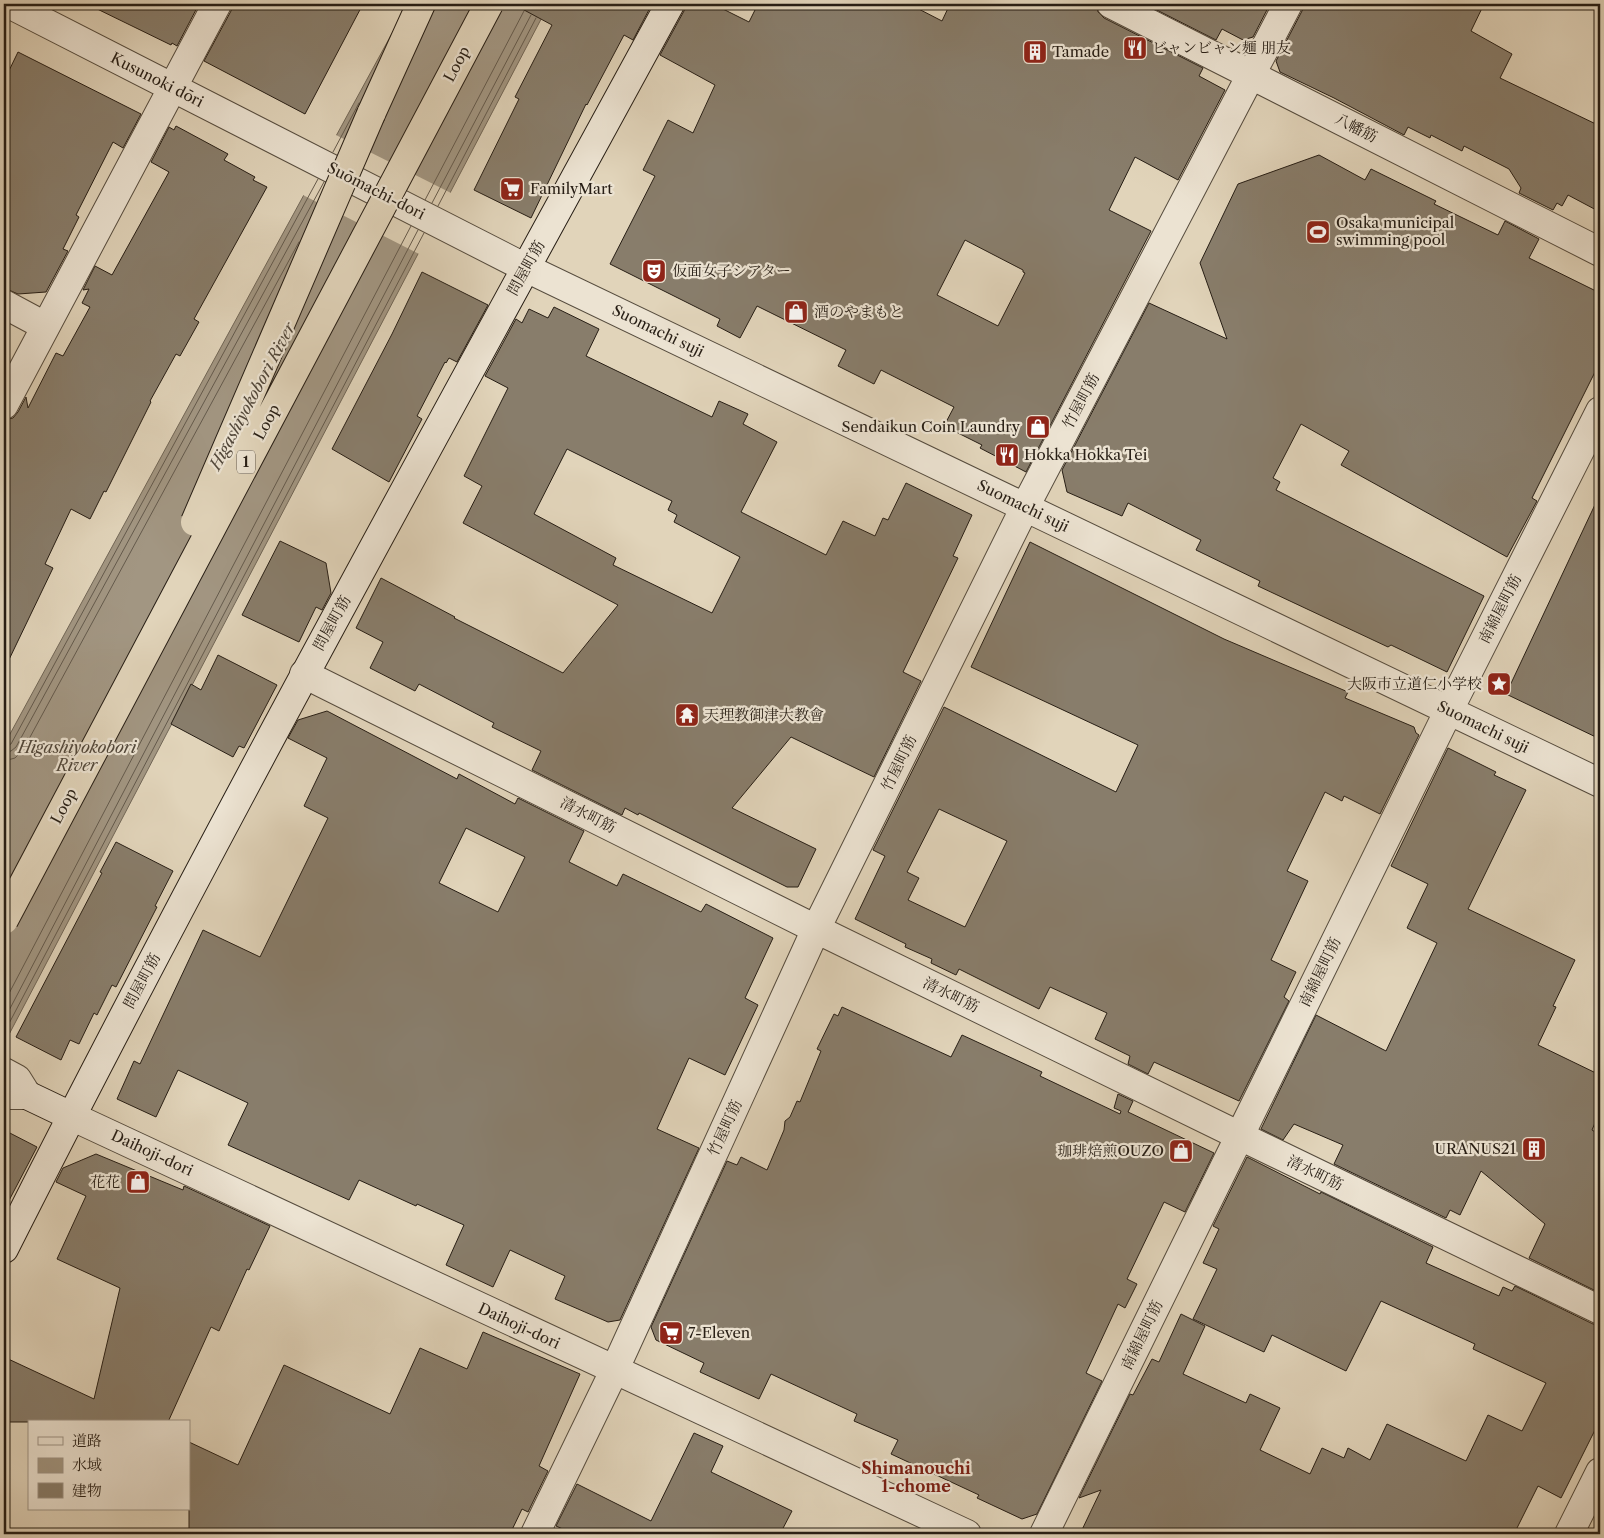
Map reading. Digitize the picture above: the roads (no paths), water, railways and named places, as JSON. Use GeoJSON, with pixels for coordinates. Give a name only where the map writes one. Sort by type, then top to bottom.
{"type":"FeatureCollection","features":[{"type":"Feature","properties":{"kind":"highway"},"geometry":{"type":"LineString","coordinates":[[117,705],[421,4]]}},
{"type":"Feature","properties":{"kind":"highway","name":"Loop"},"geometry":{"type":"LineString","coordinates":[[4,920],[489,4]]}},
{"type":"Feature","properties":{"kind":"street","name":"Kusunoki dōri"},"geometry":{"type":"LineString","coordinates":[[9,4],[304,155]]}},
{"type":"Feature","properties":{"kind":"street"},"geometry":{"type":"LineString","coordinates":[[4,405],[217,4]]}},
{"type":"Feature","properties":{"kind":"street","name":"問屋町筋"},"geometry":{"type":"LineString","coordinates":[[4,1249],[71,1116],[304,674],[670,4]]}},
{"type":"Feature","properties":{"kind":"street","name":"八幡筋"},"geometry":{"type":"LineString","coordinates":[[1111,4],[1600,252]]}},
{"type":"Feature","properties":{"kind":"street","name":"竹屋町筋"},"geometry":{"type":"LineString","coordinates":[[535,1534],[614,1371],[816,929],[1025,507],[1288,4]]}},
{"type":"Feature","properties":{"kind":"street","name":"Suōmachi-dori"},"geometry":{"type":"LineString","coordinates":[[304,155],[447,227]]}},
{"type":"Feature","properties":{"kind":"street","name":"Suomachi suji"},"geometry":{"type":"LineString","coordinates":[[447,227],[526,268],[1600,783]]}},
{"type":"Feature","properties":{"kind":"street"},"geometry":{"type":"LineString","coordinates":[[4,304],[45,326]]}},
{"type":"Feature","properties":{"kind":"street","name":"南綿屋町筋"},"geometry":{"type":"LineString","coordinates":[[1044,1534],[1449,710],[1600,411]]}},
{"type":"Feature","properties":{"kind":"street","name":"清水町筋"},"geometry":{"type":"LineString","coordinates":[[304,674],[816,929],[1600,1310]]}},
{"type":"Feature","properties":{"kind":"street"},"geometry":{"type":"LineString","coordinates":[[4,1072],[17,1079],[16,1095]]}},
{"type":"Feature","properties":{"kind":"street","name":"Daihoji-dori"},"geometry":{"type":"LineString","coordinates":[[16,1095],[71,1116],[966,1534]]}},
{"type":"Feature","properties":{"kind":"street"},"geometry":{"type":"LineString","coordinates":[[1569,1534],[1600,1472]]}},
{"type":"Feature","properties":{"kind":"water","name":"Higashiyokobori River"},"geometry":{"type":"Polygon","coordinates":[[[408,4],[549,4],[4,1044],[4,745],[408,4]]]}},
{"type":"Feature","properties":{"kind":"place","name":"ビャンビャン麺 朋友"},"geometry":{"type":"Point","coordinates":[1135,48]}},
{"type":"Feature","properties":{"kind":"place","name":"Tamade"},"geometry":{"type":"Point","coordinates":[1035,52]}},
{"type":"Feature","properties":{"kind":"place","name":"FamilyMart"},"geometry":{"type":"Point","coordinates":[512,189]}},
{"type":"Feature","properties":{"kind":"place","name":"Osaka municipal swimming pool"},"geometry":{"type":"Point","coordinates":[1318,232]}},
{"type":"Feature","properties":{"kind":"place","name":"仮面女子シアター"},"geometry":{"type":"Point","coordinates":[654,271]}},
{"type":"Feature","properties":{"kind":"place","name":"酒のやまもと"},"geometry":{"type":"Point","coordinates":[796,312]}},
{"type":"Feature","properties":{"kind":"place","name":"Sendaikun Coin Laundry"},"geometry":{"type":"Point","coordinates":[1038,427]}},
{"type":"Feature","properties":{"kind":"place","name":"Hokka Hokka Tei"},"geometry":{"type":"Point","coordinates":[1007,455]}},
{"type":"Feature","properties":{"kind":"place","name":"大阪市立道仁小学校"},"geometry":{"type":"Point","coordinates":[1499,684]}},
{"type":"Feature","properties":{"kind":"place","name":"天理教御津大教會"},"geometry":{"type":"Point","coordinates":[687,715]}},
{"type":"Feature","properties":{"kind":"place","name":"URANUS21"},"geometry":{"type":"Point","coordinates":[1534,1149]}},
{"type":"Feature","properties":{"kind":"place","name":"珈琲焙煎OUZO"},"geometry":{"type":"Point","coordinates":[1181,1151]}},
{"type":"Feature","properties":{"kind":"place","name":"花花"},"geometry":{"type":"Point","coordinates":[138,1182]}},
{"type":"Feature","properties":{"kind":"place","name":"7-Eleven"},"geometry":{"type":"Point","coordinates":[671,1333]}},
{"type":"Feature","properties":{"kind":"district","name":"Shimanouchi 1-chome"},"geometry":{"type":"Point","coordinates":[916,1477]}}]}
